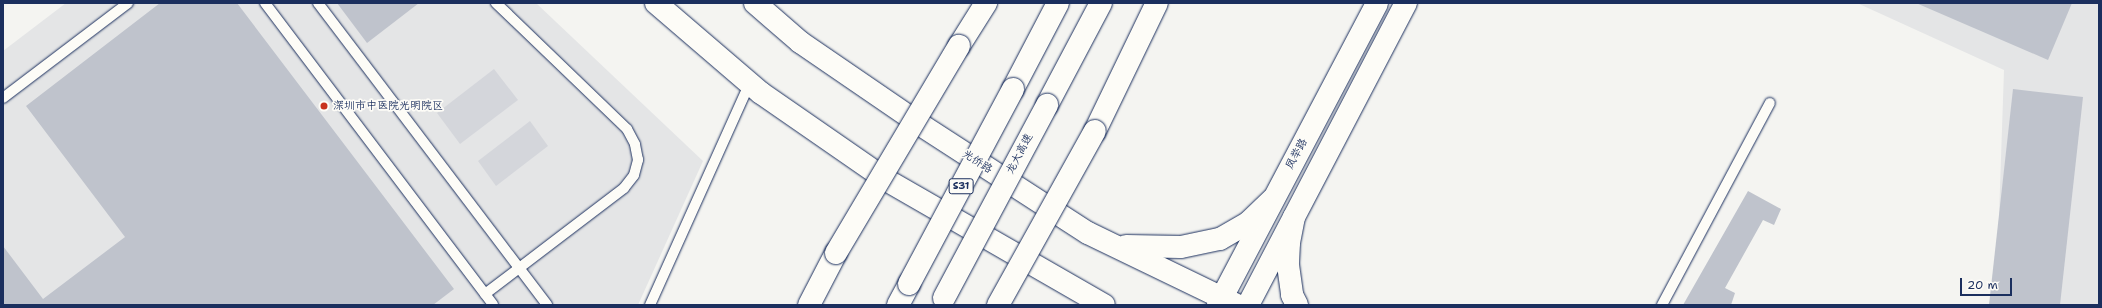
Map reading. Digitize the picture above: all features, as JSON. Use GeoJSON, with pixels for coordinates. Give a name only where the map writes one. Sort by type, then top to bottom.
{"type":"FeatureCollection","features":[{"type":"Feature","properties":{"kind":"main road"},"geometry":{"type":"LineString","coordinates":[[656,3],[750,83],[888,181],[1104,305]]}},
{"type":"Feature","properties":{"kind":"main road","name":"光侨路"},"geometry":{"type":"LineString","coordinates":[[755,3],[800,42],[924,127],[1101,240],[1226,303]]}},
{"type":"Feature","properties":{"kind":"main road"},"geometry":{"type":"LineString","coordinates":[[809,305],[836,253],[986,3]]}},
{"type":"Feature","properties":{"kind":"main road","name":"S31"},"geometry":{"type":"LineString","coordinates":[[898,305],[1058,3]]}},
{"type":"Feature","properties":{"kind":"main road","name":"龙大高速"},"geometry":{"type":"LineString","coordinates":[[942,302],[1100,3]]}},
{"type":"Feature","properties":{"kind":"main road"},"geometry":{"type":"LineString","coordinates":[[998,305],[1095,131],[1157,3]]}},
{"type":"Feature","properties":{"kind":"main road","name":"凤举路"},"geometry":{"type":"LineString","coordinates":[[1226,303],[1273,199],[1376,3]]}},
{"type":"Feature","properties":{"kind":"main road"},"geometry":{"type":"LineString","coordinates":[[1248,305],[1406,3]]}},
{"type":"Feature","properties":{"kind":"main road"},"geometry":{"type":"LineString","coordinates":[[1101,240],[1145,248],[1181,247],[1202,244],[1235,232],[1262,212],[1273,199]]}},
{"type":"Feature","properties":{"kind":"main road"},"geometry":{"type":"LineString","coordinates":[[1294,218],[1288,243],[1288,265],[1292,294],[1297,305]]}},
{"type":"Feature","properties":{"kind":"lane"},"geometry":{"type":"LineString","coordinates":[[3,98],[128,3]]}},
{"type":"Feature","properties":{"kind":"lane"},"geometry":{"type":"LineString","coordinates":[[264,3],[494,305]]}},
{"type":"Feature","properties":{"kind":"lane"},"geometry":{"type":"LineString","coordinates":[[318,3],[547,305]]}},
{"type":"Feature","properties":{"kind":"lane"},"geometry":{"type":"LineString","coordinates":[[485,294],[624,188],[634,175],[638,160],[635,144],[627,130],[496,3]]}},
{"type":"Feature","properties":{"kind":"lane"},"geometry":{"type":"LineString","coordinates":[[650,305],[750,83]]}},
{"type":"Feature","properties":{"kind":"lane"},"geometry":{"type":"LineString","coordinates":[[1662,305],[1770,103]]}},
{"type":"Feature","properties":{"kind":"shaded area","name":"深圳市中医院光明院区"},"geometry":{"type":"Polygon","coordinates":[[[66,3],[536,3],[703,161],[638,305],[3,305],[3,51],[66,3]]]}},
{"type":"Feature","properties":{"kind":"shaded area"},"geometry":{"type":"Polygon","coordinates":[[[1857,3],[2099,3],[2099,305],[1996,305],[2004,70],[1857,3]]]}},
{"type":"Feature","properties":{"kind":"shaded area"},"geometry":{"type":"Polygon","coordinates":[[[494,69],[518,100],[460,144],[437,113],[494,69]]]}},
{"type":"Feature","properties":{"kind":"shaded area"},"geometry":{"type":"Polygon","coordinates":[[[530,121],[548,146],[496,186],[478,161],[530,121]]]}},
{"type":"Feature","properties":{"kind":"building"},"geometry":{"type":"Polygon","coordinates":[[[160,3],[237,3],[454,289],[433,305],[3,305],[3,246],[43,299],[125,237],[26,106],[160,3]]]}},
{"type":"Feature","properties":{"kind":"building"},"geometry":{"type":"Polygon","coordinates":[[[337,3],[419,3],[367,43],[337,3]]]}},
{"type":"Feature","properties":{"kind":"building"},"geometry":{"type":"Polygon","coordinates":[[[1916,3],[2072,3],[2048,60],[1916,3]]]}},
{"type":"Feature","properties":{"kind":"building"},"geometry":{"type":"Polygon","coordinates":[[[2013,89],[2083,97],[2060,305],[1989,305],[2013,89]]]}},
{"type":"Feature","properties":{"kind":"building"},"geometry":{"type":"Polygon","coordinates":[[[1748,191],[1781,209],[1774,225],[1763,220],[1725,288],[1735,293],[1731,305],[1683,305],[1748,191]]]}},
{"type":"Feature","properties":{"kind":"place","name":"深圳市中医院光明院区"},"geometry":{"type":"Point","coordinates":[324,106]}}]}
